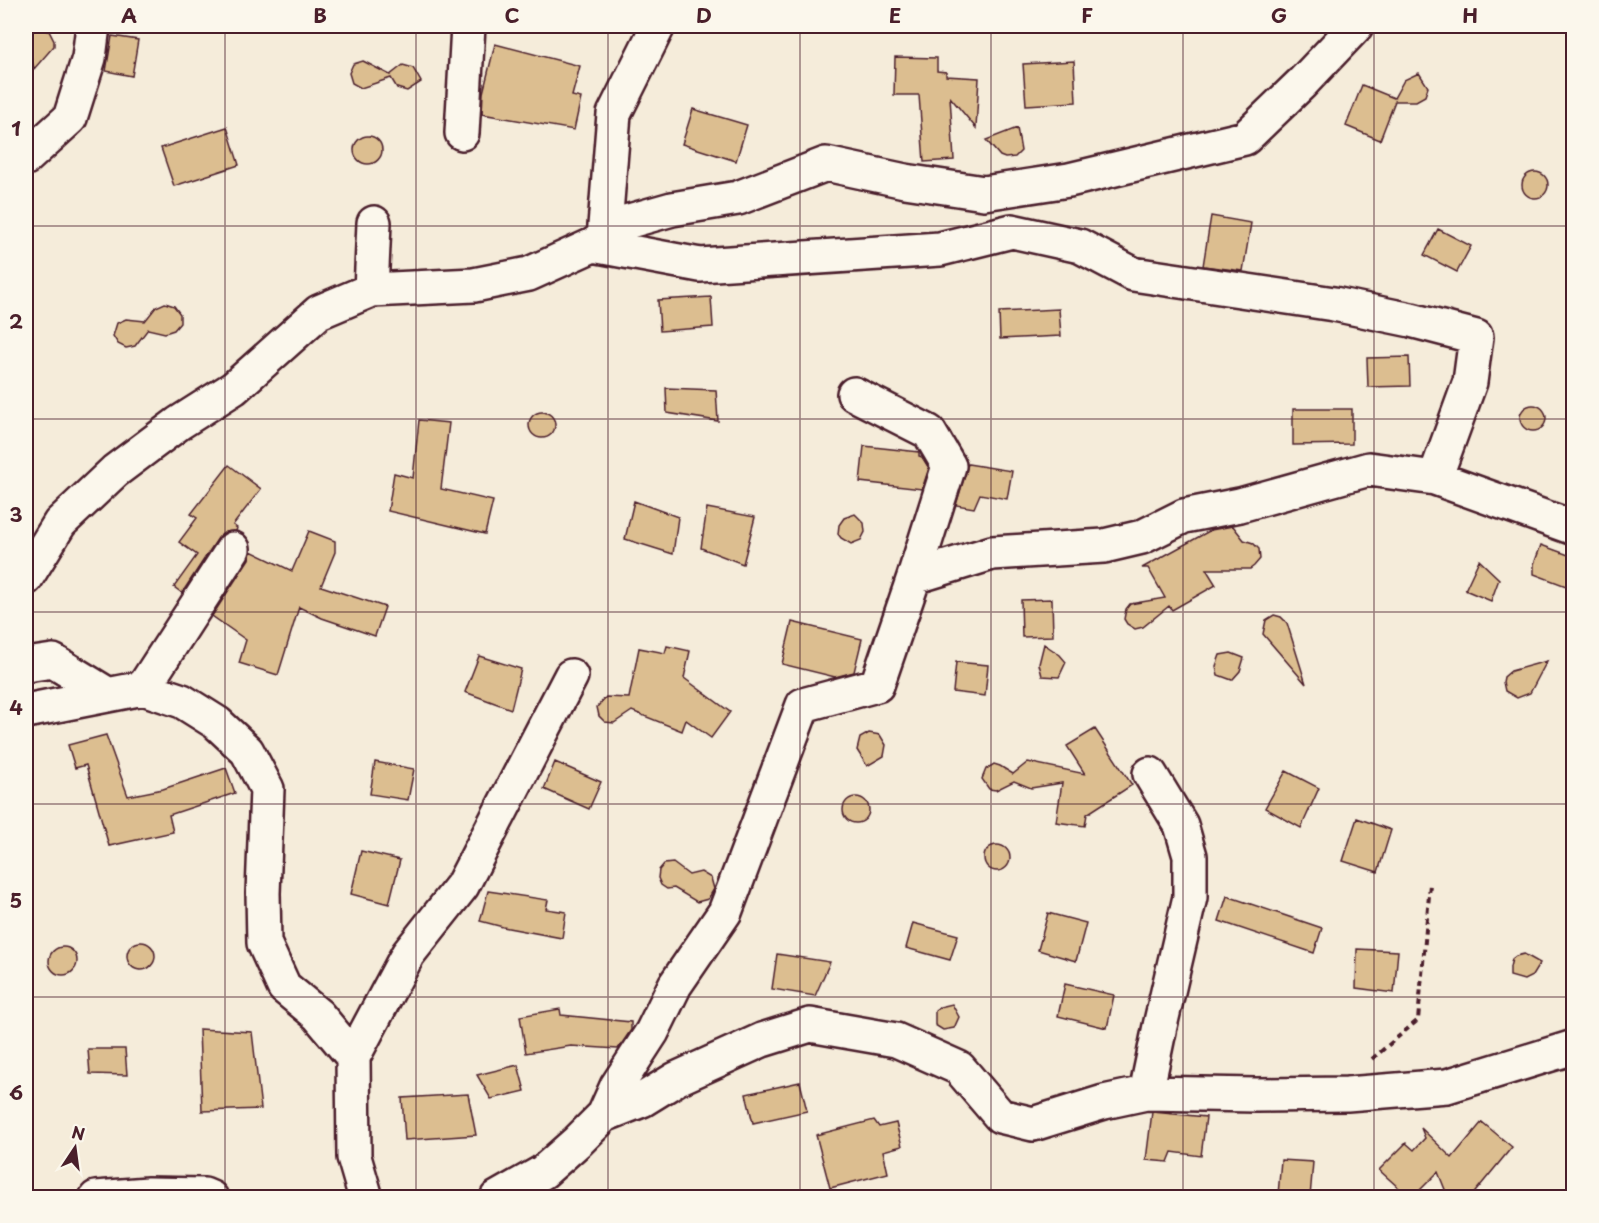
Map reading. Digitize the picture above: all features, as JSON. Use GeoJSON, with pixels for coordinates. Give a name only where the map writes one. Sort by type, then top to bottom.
{"type":"FeatureCollection","features":[{"type":"Feature","properties":{"kind":"street"},"geometry":{"type":"LineString","coordinates":[[26,158],[70,118],[89,58],[93,26]]}},
{"type":"Feature","properties":{"kind":"street"},"geometry":{"type":"LineString","coordinates":[[462,133],[468,26]]}},
{"type":"Feature","properties":{"kind":"street"},"geometry":{"type":"LineString","coordinates":[[598,242],[614,114],[658,26]]}},
{"type":"Feature","properties":{"kind":"street"},"geometry":{"type":"LineString","coordinates":[[26,578],[60,523],[115,471],[179,423],[234,388],[319,312],[371,290],[474,285],[529,274],[598,242],[626,222],[672,208],[738,198],[826,164],[905,181],[984,193],[1069,180],[1245,138],[1356,26]]}},
{"type":"Feature","properties":{"kind":"street"},"geometry":{"type":"LineString","coordinates":[[371,290],[374,223]]}},
{"type":"Feature","properties":{"kind":"street"},"geometry":{"type":"LineString","coordinates":[[598,242],[700,265],[940,249],[1012,231],[1080,246],[1133,274],[1335,304],[1412,320],[1476,338],[1470,382],[1435,478]]}},
{"type":"Feature","properties":{"kind":"street"},"geometry":{"type":"LineString","coordinates":[[497,1197],[543,1172],[604,1115],[617,1086],[652,1032],[675,985],[725,912],[803,705],[877,685],[949,466],[928,432],[854,394]]}},
{"type":"Feature","properties":{"kind":"street"},"geometry":{"type":"LineString","coordinates":[[914,577],[992,553],[1104,546],[1142,537],[1184,516],[1240,505],[1369,469],[1435,478],[1574,528]]}},
{"type":"Feature","properties":{"kind":"street"},"geometry":{"type":"LineString","coordinates":[[143,688],[233,549]]}},
{"type":"Feature","properties":{"kind":"street"},"geometry":{"type":"LineString","coordinates":[[26,664],[53,661],[107,694]]}},
{"type":"Feature","properties":{"kind":"street"},"geometry":{"type":"LineString","coordinates":[[366,1197],[354,1157],[352,1057],[408,954],[462,886],[571,676]]}},
{"type":"Feature","properties":{"kind":"street"},"geometry":{"type":"LineString","coordinates":[[26,711],[143,688],[183,701],[217,723],[247,751],[267,789],[263,893],[264,943],[284,987],[318,1014],[352,1057]]}},
{"type":"Feature","properties":{"kind":"street"},"geometry":{"type":"LineString","coordinates":[[1146,1093],[1190,897],[1190,856],[1181,825],[1150,774]]}},
{"type":"Feature","properties":{"kind":"street"},"geometry":{"type":"LineString","coordinates":[[604,1115],[642,1100],[676,1079],[762,1040],[810,1025],[896,1040],[949,1063],[959,1068],[1000,1116],[1033,1124],[1104,1102],[1146,1093],[1330,1094],[1447,1086],[1574,1047]]}},
{"type":"Feature","properties":{"kind":"street"},"geometry":{"type":"LineString","coordinates":[[96,1197],[148,1194],[211,1197]]}},
{"type":"Feature","properties":{"kind":"path"},"geometry":{"type":"LineString","coordinates":[[1330,1094],[1418,1020],[1430,884]]}},
{"type":"Feature","properties":{"kind":"building"},"geometry":{"type":"Polygon","coordinates":[[[38,29],[49,31],[54,46],[34,69],[27,39],[33,31],[38,29]]]}},
{"type":"Feature","properties":{"kind":"building"},"geometry":{"type":"Polygon","coordinates":[[[112,36],[138,40],[132,76],[106,71],[112,36]]]}},
{"type":"Feature","properties":{"kind":"building"},"geometry":{"type":"Polygon","coordinates":[[[495,44],[580,66],[572,96],[581,98],[574,130],[482,114],[483,93],[495,44]]]}},
{"type":"Feature","properties":{"kind":"building"},"geometry":{"type":"Polygon","coordinates":[[[895,57],[937,58],[937,71],[946,72],[946,76],[979,78],[976,128],[950,97],[954,160],[924,162],[919,95],[894,95],[895,57]]]}},
{"type":"Feature","properties":{"kind":"building"},"geometry":{"type":"Polygon","coordinates":[[[363,61],[390,75],[403,65],[413,68],[421,82],[407,91],[397,88],[391,78],[361,88],[352,83],[349,73],[353,64],[363,61]]]}},
{"type":"Feature","properties":{"kind":"building"},"geometry":{"type":"Polygon","coordinates":[[[1074,61],[1076,102],[1026,105],[1023,64],[1074,61]]]}},
{"type":"Feature","properties":{"kind":"building"},"geometry":{"type":"Polygon","coordinates":[[[1419,73],[1428,87],[1425,96],[1416,101],[1395,101],[1380,140],[1346,126],[1362,85],[1394,98],[1404,80],[1419,73]]]}},
{"type":"Feature","properties":{"kind":"building"},"geometry":{"type":"Polygon","coordinates":[[[693,109],[747,125],[736,161],[682,144],[693,109]]]}},
{"type":"Feature","properties":{"kind":"building"},"geometry":{"type":"Polygon","coordinates":[[[227,127],[239,165],[174,186],[161,148],[227,127]]]}},
{"type":"Feature","properties":{"kind":"building"},"geometry":{"type":"Polygon","coordinates":[[[1017,128],[1021,151],[1015,157],[1000,156],[986,140],[1017,128]]]}},
{"type":"Feature","properties":{"kind":"building"},"geometry":{"type":"Polygon","coordinates":[[[368,136],[378,140],[382,150],[378,160],[368,164],[358,160],[354,150],[358,140],[368,136]]]}},
{"type":"Feature","properties":{"kind":"building"},"geometry":{"type":"Polygon","coordinates":[[[1535,172],[1544,176],[1548,185],[1544,194],[1535,198],[1526,194],[1522,185],[1526,176],[1535,172]]]}},
{"type":"Feature","properties":{"kind":"building"},"geometry":{"type":"Polygon","coordinates":[[[1211,216],[1251,223],[1243,271],[1203,266],[1211,216]]]}},
{"type":"Feature","properties":{"kind":"building"},"geometry":{"type":"Polygon","coordinates":[[[1438,229],[1471,246],[1457,272],[1424,255],[1438,229]]]}},
{"type":"Feature","properties":{"kind":"building"},"geometry":{"type":"Polygon","coordinates":[[[711,297],[713,327],[660,331],[658,300],[711,297]]]}},
{"type":"Feature","properties":{"kind":"building"},"geometry":{"type":"Polygon","coordinates":[[[165,303],[174,306],[180,314],[180,323],[174,330],[165,333],[148,329],[135,346],[126,348],[118,344],[113,336],[117,323],[126,319],[145,321],[156,307],[165,303]]]}},
{"type":"Feature","properties":{"kind":"building"},"geometry":{"type":"Polygon","coordinates":[[[1059,309],[1061,336],[1000,339],[999,312],[1059,309]]]}},
{"type":"Feature","properties":{"kind":"building"},"geometry":{"type":"Polygon","coordinates":[[[1409,357],[1410,386],[1368,387],[1367,358],[1409,357]]]}},
{"type":"Feature","properties":{"kind":"building"},"geometry":{"type":"Polygon","coordinates":[[[666,388],[716,390],[718,421],[667,413],[666,388]]]}},
{"type":"Feature","properties":{"kind":"building"},"geometry":{"type":"Polygon","coordinates":[[[1533,405],[1542,409],[1546,418],[1542,427],[1533,431],[1524,427],[1520,418],[1524,409],[1533,405]]]}},
{"type":"Feature","properties":{"kind":"building"},"geometry":{"type":"Polygon","coordinates":[[[1293,409],[1352,409],[1352,444],[1293,445],[1293,409]]]}},
{"type":"Feature","properties":{"kind":"building"},"geometry":{"type":"Polygon","coordinates":[[[542,412],[551,416],[555,425],[551,434],[542,438],[533,434],[529,425],[533,416],[542,412]]]}},
{"type":"Feature","properties":{"kind":"building"},"geometry":{"type":"Polygon","coordinates":[[[419,420],[449,423],[441,489],[493,501],[485,534],[388,511],[394,473],[413,478],[419,420]]]}},
{"type":"Feature","properties":{"kind":"building"},"geometry":{"type":"Polygon","coordinates":[[[864,446],[919,452],[919,456],[929,468],[922,489],[860,482],[864,446]]]}},
{"type":"Feature","properties":{"kind":"building"},"geometry":{"type":"Polygon","coordinates":[[[968,464],[1012,471],[1007,499],[980,494],[974,508],[956,505],[968,464]]]}},
{"type":"Feature","properties":{"kind":"building"},"geometry":{"type":"Polygon","coordinates":[[[229,465],[261,489],[233,525],[237,528],[236,531],[225,532],[218,538],[182,593],[174,587],[197,555],[179,542],[197,518],[191,514],[229,465]]]}},
{"type":"Feature","properties":{"kind":"building"},"geometry":{"type":"Polygon","coordinates":[[[634,501],[678,517],[673,554],[625,539],[634,501]]]}},
{"type":"Feature","properties":{"kind":"building"},"geometry":{"type":"Polygon","coordinates":[[[707,508],[755,517],[743,564],[701,548],[707,508]]]}},
{"type":"Feature","properties":{"kind":"building"},"geometry":{"type":"Polygon","coordinates":[[[855,514],[864,523],[865,532],[861,540],[851,544],[838,534],[839,525],[844,518],[855,514]]]}},
{"type":"Feature","properties":{"kind":"building"},"geometry":{"type":"Polygon","coordinates":[[[1233,526],[1244,540],[1253,543],[1259,549],[1260,559],[1254,566],[1250,569],[1206,569],[1216,585],[1172,610],[1169,606],[1143,627],[1135,629],[1127,624],[1124,619],[1126,609],[1130,604],[1165,598],[1148,568],[1142,568],[1211,530],[1233,526]]]}},
{"type":"Feature","properties":{"kind":"building"},"geometry":{"type":"Polygon","coordinates":[[[309,531],[335,541],[335,552],[321,586],[385,607],[375,636],[322,618],[299,607],[278,675],[239,663],[246,640],[212,616],[249,559],[251,551],[292,571],[309,531]]]}},
{"type":"Feature","properties":{"kind":"building"},"geometry":{"type":"Polygon","coordinates":[[[1541,545],[1574,557],[1574,589],[1534,574],[1534,564],[1541,545]]]}},
{"type":"Feature","properties":{"kind":"building"},"geometry":{"type":"Polygon","coordinates":[[[1479,560],[1499,579],[1491,601],[1465,590],[1479,560]]]}},
{"type":"Feature","properties":{"kind":"building"},"geometry":{"type":"Polygon","coordinates":[[[1052,599],[1053,636],[1022,637],[1021,600],[1052,599]]]}},
{"type":"Feature","properties":{"kind":"building"},"geometry":{"type":"Polygon","coordinates":[[[1274,615],[1281,617],[1287,623],[1306,684],[1263,634],[1266,620],[1274,615]]]}},
{"type":"Feature","properties":{"kind":"building"},"geometry":{"type":"Polygon","coordinates":[[[792,622],[862,639],[854,672],[835,677],[782,664],[792,622]]]}},
{"type":"Feature","properties":{"kind":"building"},"geometry":{"type":"Polygon","coordinates":[[[1044,644],[1066,662],[1059,677],[1042,676],[1039,664],[1044,644]]]}},
{"type":"Feature","properties":{"kind":"building"},"geometry":{"type":"Polygon","coordinates":[[[667,646],[690,651],[684,678],[730,712],[711,738],[686,720],[682,731],[632,711],[614,723],[605,722],[599,716],[597,707],[606,697],[629,698],[639,648],[665,653],[667,646]]]}},
{"type":"Feature","properties":{"kind":"building"},"geometry":{"type":"Polygon","coordinates":[[[1231,653],[1244,658],[1240,671],[1232,680],[1218,675],[1216,666],[1220,655],[1231,653]]]}},
{"type":"Feature","properties":{"kind":"building"},"geometry":{"type":"Polygon","coordinates":[[[479,656],[521,669],[511,709],[465,692],[479,656]]]}},
{"type":"Feature","properties":{"kind":"building"},"geometry":{"type":"Polygon","coordinates":[[[1547,661],[1530,693],[1517,698],[1505,691],[1504,677],[1511,671],[1547,661]]]}},
{"type":"Feature","properties":{"kind":"building"},"geometry":{"type":"Polygon","coordinates":[[[956,662],[988,665],[985,696],[953,692],[956,662]]]}},
{"type":"Feature","properties":{"kind":"building"},"geometry":{"type":"Polygon","coordinates":[[[1095,729],[1132,785],[1087,814],[1085,826],[1056,822],[1062,783],[1031,788],[1014,781],[996,790],[989,789],[982,779],[986,769],[994,764],[1013,774],[1028,762],[1085,774],[1067,746],[1095,729]]]}},
{"type":"Feature","properties":{"kind":"building"},"geometry":{"type":"Polygon","coordinates":[[[869,733],[880,735],[886,745],[884,756],[867,766],[857,750],[860,738],[869,733]]]}},
{"type":"Feature","properties":{"kind":"building"},"geometry":{"type":"Polygon","coordinates":[[[106,735],[128,796],[163,789],[226,768],[235,793],[169,815],[173,832],[109,846],[86,765],[75,768],[68,745],[106,735]]]}},
{"type":"Feature","properties":{"kind":"building"},"geometry":{"type":"Polygon","coordinates":[[[375,762],[414,769],[408,800],[370,794],[375,762]]]}},
{"type":"Feature","properties":{"kind":"building"},"geometry":{"type":"Polygon","coordinates":[[[555,762],[601,782],[589,809],[544,789],[555,762]]]}},
{"type":"Feature","properties":{"kind":"building"},"geometry":{"type":"Polygon","coordinates":[[[1286,771],[1319,788],[1301,828],[1265,808],[1286,771]]]}},
{"type":"Feature","properties":{"kind":"building"},"geometry":{"type":"Polygon","coordinates":[[[856,797],[865,801],[869,810],[865,819],[856,823],[847,819],[843,810],[847,801],[856,797]]]}},
{"type":"Feature","properties":{"kind":"building"},"geometry":{"type":"Polygon","coordinates":[[[1357,818],[1391,830],[1378,872],[1343,861],[1357,818]]]}},
{"type":"Feature","properties":{"kind":"building"},"geometry":{"type":"Polygon","coordinates":[[[997,845],[1006,849],[1010,858],[1006,867],[997,871],[988,867],[984,858],[988,849],[997,845]]]}},
{"type":"Feature","properties":{"kind":"building"},"geometry":{"type":"Polygon","coordinates":[[[361,851],[400,860],[389,904],[351,894],[361,851]]]}},
{"type":"Feature","properties":{"kind":"building"},"geometry":{"type":"Polygon","coordinates":[[[673,863],[689,875],[701,872],[711,878],[714,889],[708,899],[697,902],[674,888],[667,889],[661,885],[658,878],[659,870],[664,864],[673,863]]]}},
{"type":"Feature","properties":{"kind":"building"},"geometry":{"type":"Polygon","coordinates":[[[488,891],[548,900],[546,909],[566,912],[562,938],[480,921],[488,891]]]}},
{"type":"Feature","properties":{"kind":"building"},"geometry":{"type":"Polygon","coordinates":[[[1227,896],[1322,928],[1314,953],[1219,921],[1227,896]]]}},
{"type":"Feature","properties":{"kind":"building"},"geometry":{"type":"Polygon","coordinates":[[[1048,913],[1086,923],[1076,961],[1038,950],[1048,913]]]}},
{"type":"Feature","properties":{"kind":"building"},"geometry":{"type":"Polygon","coordinates":[[[913,923],[958,935],[950,960],[906,948],[913,923]]]}},
{"type":"Feature","properties":{"kind":"building"},"geometry":{"type":"Polygon","coordinates":[[[141,942],[151,946],[155,956],[151,966],[141,970],[131,966],[127,956],[131,946],[141,942]]]}},
{"type":"Feature","properties":{"kind":"building"},"geometry":{"type":"Polygon","coordinates":[[[63,947],[73,951],[77,961],[73,971],[63,975],[53,971],[49,961],[53,951],[63,947]]]}},
{"type":"Feature","properties":{"kind":"building"},"geometry":{"type":"Polygon","coordinates":[[[1357,949],[1398,951],[1394,993],[1356,988],[1357,949]]]}},
{"type":"Feature","properties":{"kind":"building"},"geometry":{"type":"Polygon","coordinates":[[[777,954],[830,962],[815,996],[772,989],[777,954]]]}},
{"type":"Feature","properties":{"kind":"building"},"geometry":{"type":"Polygon","coordinates":[[[1524,954],[1540,963],[1532,976],[1524,980],[1510,976],[1512,959],[1524,954]]]}},
{"type":"Feature","properties":{"kind":"building"},"geometry":{"type":"Polygon","coordinates":[[[1065,984],[1114,995],[1107,1028],[1058,1016],[1065,984]]]}},
{"type":"Feature","properties":{"kind":"building"},"geometry":{"type":"Polygon","coordinates":[[[952,1004],[959,1017],[954,1028],[943,1030],[935,1025],[935,1011],[952,1004]]]}},
{"type":"Feature","properties":{"kind":"building"},"geometry":{"type":"Polygon","coordinates":[[[560,1009],[561,1015],[631,1022],[631,1030],[618,1049],[571,1046],[526,1053],[520,1016],[560,1009]]]}},
{"type":"Feature","properties":{"kind":"building"},"geometry":{"type":"Polygon","coordinates":[[[199,1029],[252,1032],[261,1109],[202,1111],[199,1029]]]}},
{"type":"Feature","properties":{"kind":"building"},"geometry":{"type":"Polygon","coordinates":[[[88,1049],[125,1049],[127,1075],[90,1074],[88,1049]]]}},
{"type":"Feature","properties":{"kind":"building"},"geometry":{"type":"Polygon","coordinates":[[[518,1065],[525,1091],[491,1099],[477,1075],[518,1065]]]}},
{"type":"Feature","properties":{"kind":"building"},"geometry":{"type":"Polygon","coordinates":[[[800,1082],[807,1111],[753,1123],[746,1094],[800,1082]]]}},
{"type":"Feature","properties":{"kind":"building"},"geometry":{"type":"Polygon","coordinates":[[[468,1094],[476,1135],[405,1140],[402,1098],[468,1094]]]}},
{"type":"Feature","properties":{"kind":"building"},"geometry":{"type":"Polygon","coordinates":[[[1152,1112],[1206,1117],[1201,1156],[1172,1152],[1168,1162],[1146,1160],[1152,1112]]]}},
{"type":"Feature","properties":{"kind":"building"},"geometry":{"type":"Polygon","coordinates":[[[874,1120],[879,1127],[896,1123],[902,1146],[883,1151],[888,1173],[830,1188],[816,1135],[874,1120]]]}},
{"type":"Feature","properties":{"kind":"building"},"geometry":{"type":"Polygon","coordinates":[[[1482,1122],[1512,1147],[1471,1197],[1448,1197],[1438,1172],[1413,1197],[1409,1197],[1379,1170],[1406,1143],[1414,1150],[1425,1138],[1421,1128],[1452,1158],[1482,1122]]]}},
{"type":"Feature","properties":{"kind":"building"},"geometry":{"type":"Polygon","coordinates":[[[1281,1160],[1313,1162],[1310,1197],[1278,1195],[1281,1160]]]}}]}
